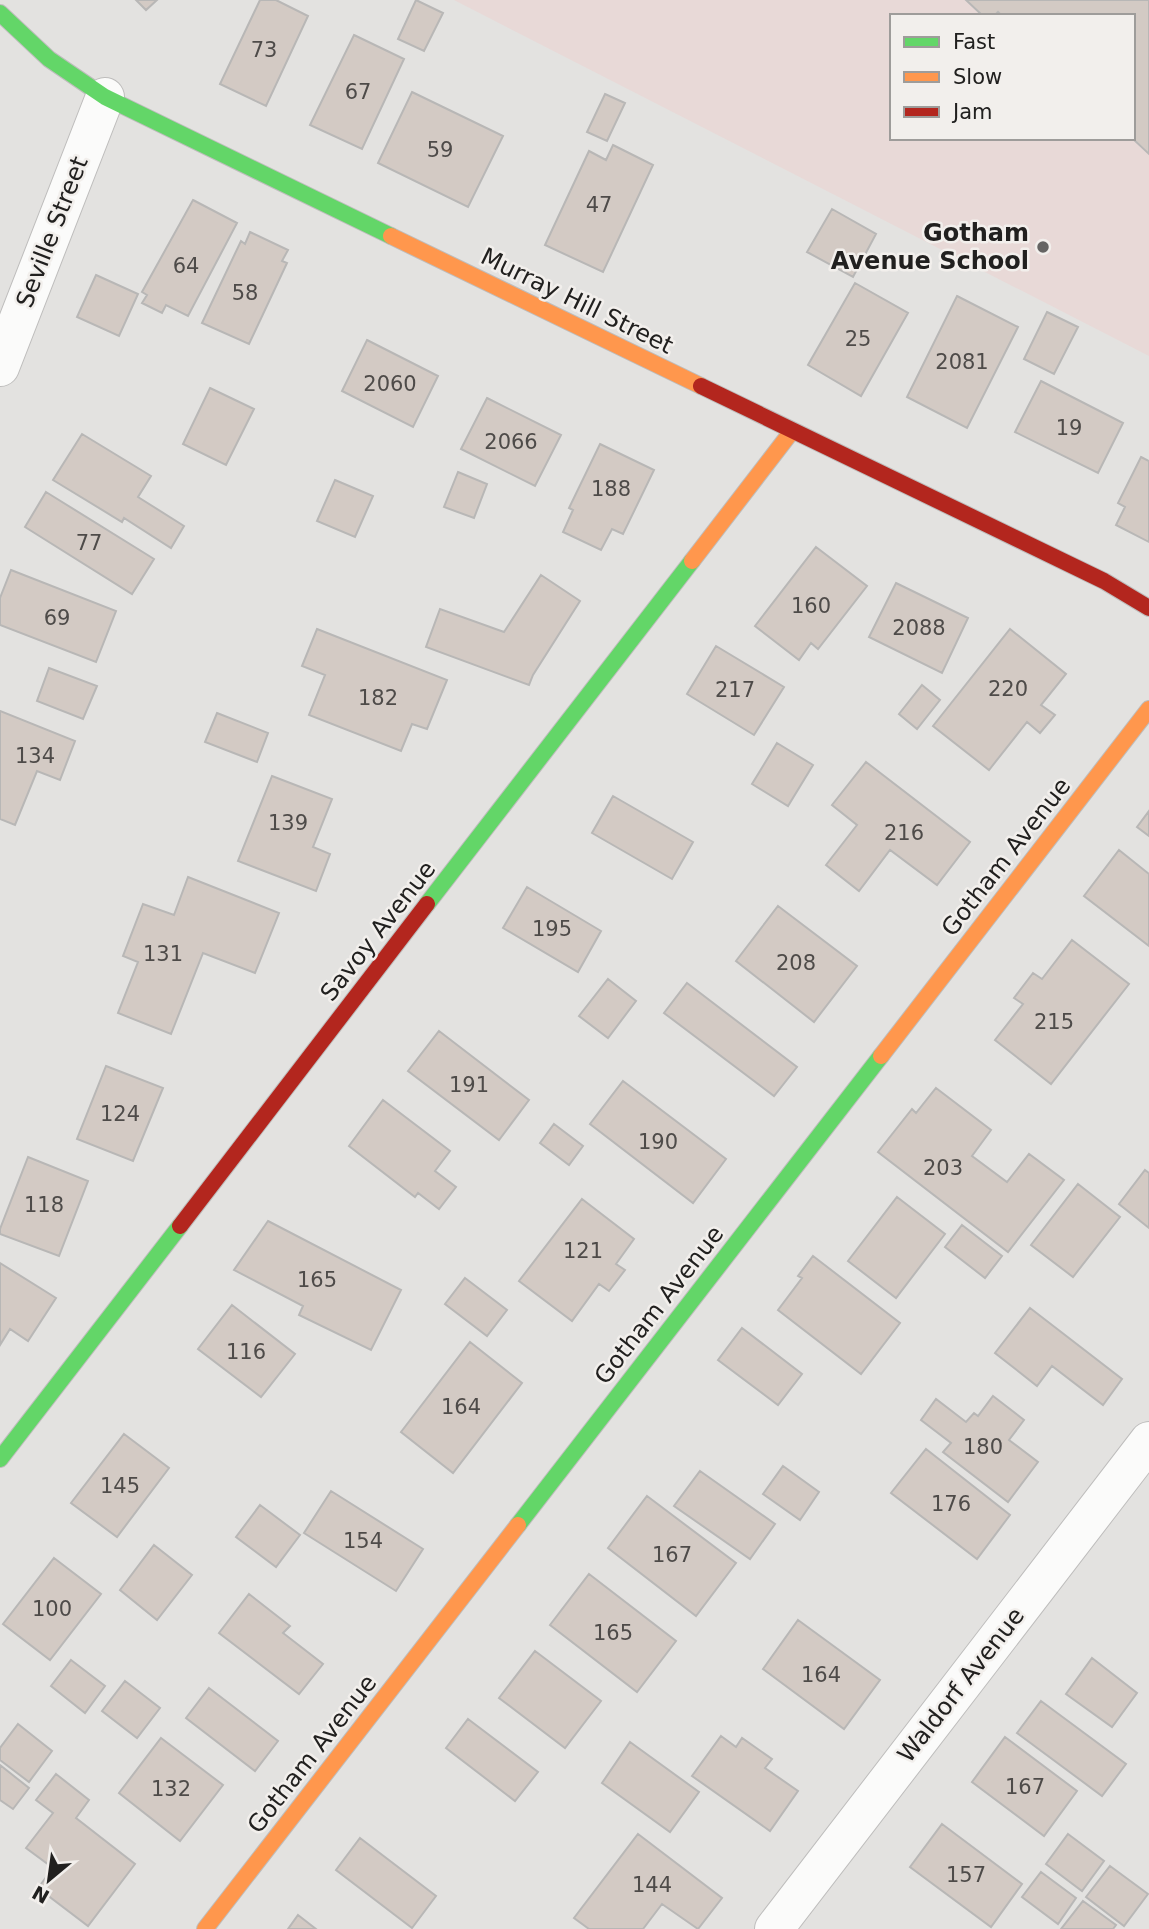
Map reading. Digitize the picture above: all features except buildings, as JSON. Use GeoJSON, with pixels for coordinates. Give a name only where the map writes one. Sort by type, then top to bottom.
{"type":"FeatureCollection","features":[{"type":"Feature","properties":{"kind":"street","name":"Murray Hill Street"},"geometry":{"type":"LineString","coordinates":[[0,13],[49,59],[105,97],[1104,581],[1149,608]]}},
{"type":"Feature","properties":{"kind":"street","name":"Seville Street"},"geometry":{"type":"LineString","coordinates":[[0,367],[105,97]]}},
{"type":"Feature","properties":{"kind":"street","name":"Savoy Avenue"},"geometry":{"type":"LineString","coordinates":[[0,1459],[792,431]]}},
{"type":"Feature","properties":{"kind":"street","name":"Gotham Avenue"},"geometry":{"type":"LineString","coordinates":[[205,1929],[1149,709]]}},
{"type":"Feature","properties":{"kind":"street","name":"Waldorf Avenue"},"geometry":{"type":"LineString","coordinates":[[774,1929],[1149,1440]]}},
{"type":"Feature","properties":{"kind":"shaded area","name":"Gotham Avenue School"},"geometry":{"type":"Polygon","coordinates":[[[454,0],[1149,0],[1149,356],[454,0]]]}},
{"type":"Feature","properties":{"kind":"traffic: fast"},"geometry":{"type":"LineString","coordinates":[[0,13],[49,59],[105,97],[391,236]]}},
{"type":"Feature","properties":{"kind":"traffic: fast"},"geometry":{"type":"LineString","coordinates":[[427,904],[692,561]]}},
{"type":"Feature","properties":{"kind":"traffic: fast"},"geometry":{"type":"LineString","coordinates":[[518,1525],[881,1056]]}},
{"type":"Feature","properties":{"kind":"traffic: fast"},"geometry":{"type":"LineString","coordinates":[[0,1459],[180,1226]]}},
{"type":"Feature","properties":{"kind":"traffic: slow"},"geometry":{"type":"LineString","coordinates":[[391,236],[701,386]]}},
{"type":"Feature","properties":{"kind":"traffic: slow"},"geometry":{"type":"LineString","coordinates":[[692,561],[792,431]]}},
{"type":"Feature","properties":{"kind":"traffic: slow"},"geometry":{"type":"LineString","coordinates":[[881,1056],[1149,709]]}},
{"type":"Feature","properties":{"kind":"traffic: slow"},"geometry":{"type":"LineString","coordinates":[[205,1929],[518,1525]]}},
{"type":"Feature","properties":{"kind":"traffic: jam"},"geometry":{"type":"LineString","coordinates":[[701,386],[1104,581],[1149,608]]}},
{"type":"Feature","properties":{"kind":"traffic: jam"},"geometry":{"type":"LineString","coordinates":[[180,1226],[427,904]]}},
{"type":"Feature","properties":{"kind":"place","name":"Gotham Avenue School"},"geometry":{"type":"Point","coordinates":[1043,247]}}]}
